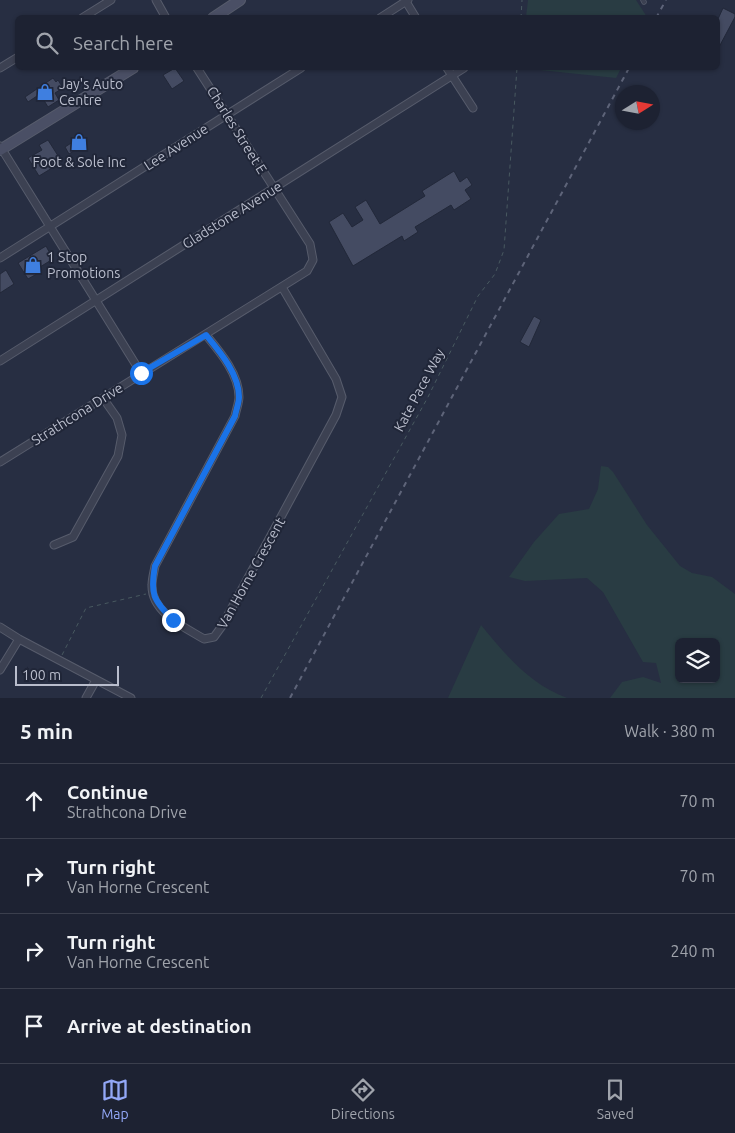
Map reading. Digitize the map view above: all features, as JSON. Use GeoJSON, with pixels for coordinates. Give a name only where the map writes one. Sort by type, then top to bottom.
{"type":"FeatureCollection","features":[{"type":"Feature","properties":{"kind":"main road"},"geometry":{"type":"LineString","coordinates":[[218,15],[240,0]]}},
{"type":"Feature","properties":{"kind":"main road"},"geometry":{"type":"LineString","coordinates":[[1,149],[130,70]]}},
{"type":"Feature","properties":{"kind":"street"},"geometry":{"type":"LineString","coordinates":[[87,15],[111,0]]}},
{"type":"Feature","properties":{"kind":"street"},"geometry":{"type":"LineString","coordinates":[[156,0],[164,15]]}},
{"type":"Feature","properties":{"kind":"street"},"geometry":{"type":"LineString","coordinates":[[384,15],[406,0],[414,15]]}},
{"type":"Feature","properties":{"kind":"street"},"geometry":{"type":"LineString","coordinates":[[0,68],[15,59]]}},
{"type":"Feature","properties":{"kind":"street","name":"Charles Street E"},"geometry":{"type":"LineString","coordinates":[[198,70],[310,244],[313,260],[307,271],[282,287]]}},
{"type":"Feature","properties":{"kind":"street","name":"Lee Avenue"},"geometry":{"type":"LineString","coordinates":[[51,227],[298,70]]}},
{"type":"Feature","properties":{"kind":"street"},"geometry":{"type":"LineString","coordinates":[[449,70],[473,108]]}},
{"type":"Feature","properties":{"kind":"street","name":"Gladstone Avenue"},"geometry":{"type":"LineString","coordinates":[[0,361],[461,70]]}},
{"type":"Feature","properties":{"kind":"street"},"geometry":{"type":"LineString","coordinates":[[1,149],[141,373]]}},
{"type":"Feature","properties":{"kind":"street"},"geometry":{"type":"LineString","coordinates":[[0,258],[51,227]]}},
{"type":"Feature","properties":{"kind":"street","name":"Strathcona Drive"},"geometry":{"type":"LineString","coordinates":[[0,462],[282,287]]}},
{"type":"Feature","properties":{"kind":"street","name":"Van Horne Crescent"},"geometry":{"type":"LineString","coordinates":[[154,592],[159,606],[173,620],[204,639],[214,637],[222,626],[336,415],[342,397],[336,379],[282,287]]}},
{"type":"Feature","properties":{"kind":"street"},"geometry":{"type":"LineString","coordinates":[[154,592],[151,586],[155,566],[237,409],[239,396],[235,378],[227,363],[206,335]]}},
{"type":"Feature","properties":{"kind":"street"},"geometry":{"type":"LineString","coordinates":[[54,545],[73,537],[118,456],[122,435],[116,418],[103,398]]}},
{"type":"Feature","properties":{"kind":"street"},"geometry":{"type":"LineString","coordinates":[[0,627],[59,661],[131,698]]}},
{"type":"Feature","properties":{"kind":"street"},"geometry":{"type":"LineString","coordinates":[[0,670],[19,639]]}},
{"type":"Feature","properties":{"kind":"street"},"geometry":{"type":"LineString","coordinates":[[86,698],[96,680]]}},
{"type":"Feature","properties":{"kind":"path"},"geometry":{"type":"LineString","coordinates":[[521,15],[522,0]]}},
{"type":"Feature","properties":{"kind":"path","name":"Kate Pace Way"},"geometry":{"type":"LineString","coordinates":[[261,698],[428,397],[478,296],[495,274],[504,250],[517,70]]}},
{"type":"Feature","properties":{"kind":"path"},"geometry":{"type":"LineString","coordinates":[[59,661],[86,608],[154,592]]}},
{"type":"Feature","properties":{"kind":"shaded area"},"geometry":{"type":"Polygon","coordinates":[[[528,0],[636,0],[646,15],[526,15],[528,0]]]}},
{"type":"Feature","properties":{"kind":"shaded area"},"geometry":{"type":"Polygon","coordinates":[[[540,70],[620,70],[616,78],[540,70]]]}},
{"type":"Feature","properties":{"kind":"shaded area"},"geometry":{"type":"Polygon","coordinates":[[[601,466],[608,467],[647,525],[680,566],[692,573],[712,577],[735,594],[735,698],[610,698],[622,682],[643,677],[661,683],[656,663],[643,662],[603,592],[587,578],[525,581],[509,577],[534,542],[559,514],[589,509],[598,489],[601,466]]]}},
{"type":"Feature","properties":{"kind":"shaded area"},"geometry":{"type":"Polygon","coordinates":[[[481,625],[519,668],[541,685],[567,698],[448,698],[481,625]]]}},
{"type":"Feature","properties":{"kind":"building"},"geometry":{"type":"Polygon","coordinates":[[[723,8],[735,14],[720,45],[720,15],[723,8]]]}},
{"type":"Feature","properties":{"kind":"building"},"geometry":{"type":"Polygon","coordinates":[[[172,70],[176,70],[184,81],[172,89],[163,75],[172,70]]]}},
{"type":"Feature","properties":{"kind":"building"},"geometry":{"type":"Polygon","coordinates":[[[53,78],[56,82],[58,80],[63,88],[55,93],[59,100],[48,107],[40,94],[28,102],[25,97],[53,78]]]}},
{"type":"Feature","properties":{"kind":"building"},"geometry":{"type":"Polygon","coordinates":[[[82,136],[86,143],[69,154],[65,147],[82,136]]]}},
{"type":"Feature","properties":{"kind":"building"},"geometry":{"type":"Polygon","coordinates":[[[48,140],[62,162],[39,176],[28,158],[42,150],[39,145],[48,140]]]}},
{"type":"Feature","properties":{"kind":"building"},"geometry":{"type":"Polygon","coordinates":[[[454,171],[460,182],[467,177],[472,185],[465,190],[471,199],[454,210],[451,205],[415,227],[418,232],[404,241],[402,236],[353,266],[329,222],[343,213],[352,227],[363,220],[355,207],[366,200],[380,224],[425,196],[422,191],[454,171]]]}},
{"type":"Feature","properties":{"kind":"building"},"geometry":{"type":"Polygon","coordinates":[[[46,246],[53,259],[40,267],[42,271],[28,279],[18,263],[46,246]]]}},
{"type":"Feature","properties":{"kind":"building"},"geometry":{"type":"Polygon","coordinates":[[[6,270],[14,284],[0,293],[0,274],[6,270]]]}},
{"type":"Feature","properties":{"kind":"building"},"geometry":{"type":"Polygon","coordinates":[[[534,316],[541,320],[529,347],[520,342],[534,316]]]}},
{"type":"Feature","properties":{"kind":"railway"},"geometry":{"type":"LineString","coordinates":[[658,15],[666,0]]}},
{"type":"Feature","properties":{"kind":"railway"},"geometry":{"type":"LineString","coordinates":[[290,698],[628,70]]}},
{"type":"Feature","properties":{"kind":"place","name":"Jay's Auto Centre"},"geometry":{"type":"Point","coordinates":[45,92]}},
{"type":"Feature","properties":{"kind":"place","name":"Foot & Sole Inc"},"geometry":{"type":"Point","coordinates":[79,142]}},
{"type":"Feature","properties":{"kind":"place","name":"1 Stop Promotions"},"geometry":{"type":"Point","coordinates":[33,265]}},
{"type":"Feature","properties":{"kind":"route"},"geometry":{"type":"LineString","coordinates":[[141,373],[206,335],[227,363],[235,378],[239,396],[235,416],[155,566],[151,586],[159,606],[173,620]]}}]}
